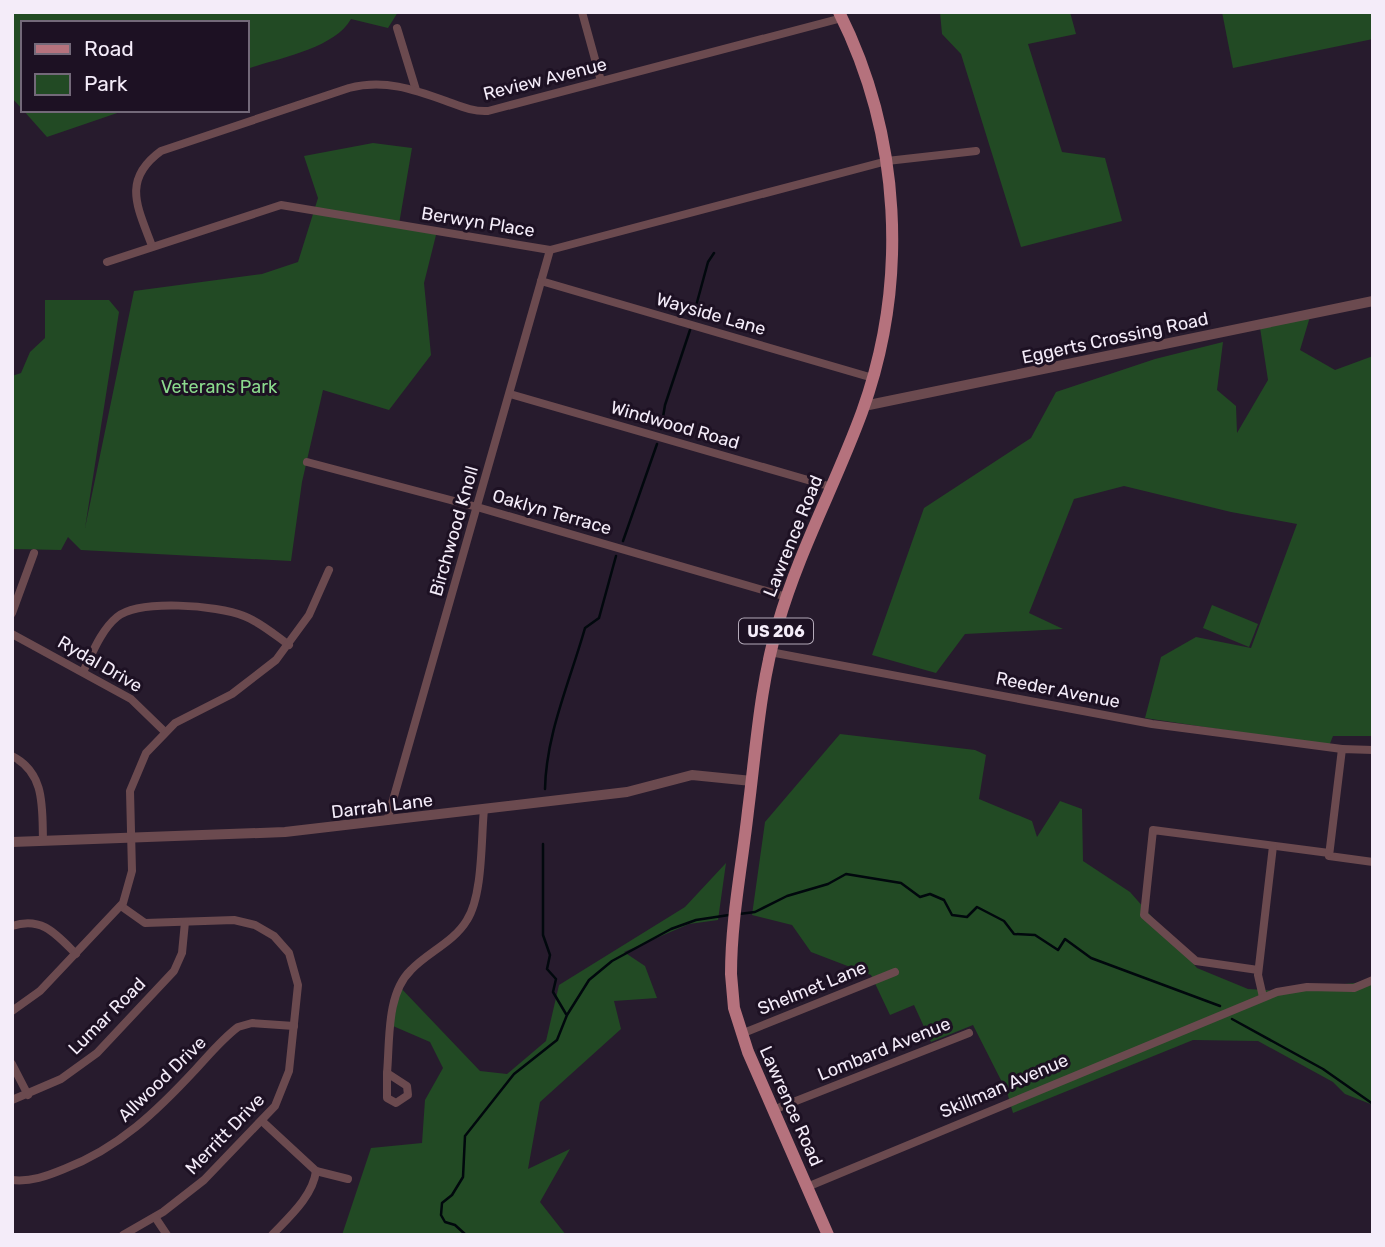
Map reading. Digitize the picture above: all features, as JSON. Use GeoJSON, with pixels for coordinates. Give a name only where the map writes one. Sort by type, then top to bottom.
{"type":"FeatureCollection","features":[{"type":"Feature","properties":{"kind":"main road","name":"Lawrence Road"},"geometry":{"type":"LineString","coordinates":[[828,1235],[741,1034],[730,974],[770,652],[787,597],[864,406],[886,318],[892,273],[892,212],[887,161],[873,101],[840,15]]}},
{"type":"Feature","properties":{"kind":"street"},"geometry":{"type":"LineString","coordinates":[[582,12],[601,82]]}},
{"type":"Feature","properties":{"kind":"street","name":"Review Avenue"},"geometry":{"type":"LineString","coordinates":[[152,246],[135,189],[141,171],[161,151],[356,87],[386,85],[416,90],[480,112],[601,82],[840,15]]}},
{"type":"Feature","properties":{"kind":"street"},"geometry":{"type":"LineString","coordinates":[[397,28],[416,90]]}},
{"type":"Feature","properties":{"kind":"street","name":"Berwyn Place"},"geometry":{"type":"LineString","coordinates":[[111,260],[281,205],[550,250],[887,161],[976,151]]}},
{"type":"Feature","properties":{"kind":"street","name":"Birchwood Knoll"},"geometry":{"type":"LineString","coordinates":[[387,821],[550,250]]}},
{"type":"Feature","properties":{"kind":"street","name":"Wayside Lane"},"geometry":{"type":"LineString","coordinates":[[541,281],[873,378]]}},
{"type":"Feature","properties":{"kind":"street","name":"Eggerts Crossing Road"},"geometry":{"type":"LineString","coordinates":[[864,406],[1373,301]]}},
{"type":"Feature","properties":{"kind":"street","name":"Windwood Road"},"geometry":{"type":"LineString","coordinates":[[510,394],[832,487]]}},
{"type":"Feature","properties":{"kind":"street","name":"Oaklyn Terrace"},"geometry":{"type":"LineString","coordinates":[[307,462],[477,507],[787,597]]}},
{"type":"Feature","properties":{"kind":"street"},"geometry":{"type":"LineString","coordinates":[[12,612],[34,553]]}},
{"type":"Feature","properties":{"kind":"street"},"geometry":{"type":"LineString","coordinates":[[12,1011],[40,991],[121,906],[130,883],[128,806],[134,776],[146,752],[164,732],[189,715],[248,684],[289,645],[309,615],[328,570]]}},
{"type":"Feature","properties":{"kind":"street"},"geometry":{"type":"LineString","coordinates":[[83,672],[111,622],[126,611],[146,606],[232,612],[255,621],[289,645]]}},
{"type":"Feature","properties":{"kind":"street","name":"Rydal Drive"},"geometry":{"type":"LineString","coordinates":[[12,634],[131,699],[164,732]]}},
{"type":"Feature","properties":{"kind":"street","name":"Reeder Avenue"},"geometry":{"type":"LineString","coordinates":[[770,652],[1152,724],[1342,750],[1373,750]]}},
{"type":"Feature","properties":{"kind":"street"},"geometry":{"type":"LineString","coordinates":[[1329,853],[1342,750]]}},
{"type":"Feature","properties":{"kind":"street"},"geometry":{"type":"LineString","coordinates":[[12,756],[32,771],[40,789],[43,841]]}},
{"type":"Feature","properties":{"kind":"street","name":"Darrah Lane"},"geometry":{"type":"LineString","coordinates":[[12,842],[285,832],[627,792],[692,775],[752,780]]}},
{"type":"Feature","properties":{"kind":"street"},"geometry":{"type":"LineString","coordinates":[[387,1073],[394,1005],[399,986],[411,970],[461,929],[472,911],[484,809]]}},
{"type":"Feature","properties":{"kind":"street"},"geometry":{"type":"LineString","coordinates":[[1258,970],[1196,961],[1143,915],[1153,830],[1329,853],[1329,856],[1373,862]]}},
{"type":"Feature","properties":{"kind":"street"},"geometry":{"type":"LineString","coordinates":[[1263,997],[1258,970],[1273,845]]}},
{"type":"Feature","properties":{"kind":"street","name":"Merritt Drive"},"geometry":{"type":"LineString","coordinates":[[121,906],[145,923],[245,922],[274,936],[289,953],[296,974],[294,1026],[286,1082],[275,1106],[204,1180],[155,1217],[123,1235]]}},
{"type":"Feature","properties":{"kind":"street"},"geometry":{"type":"LineString","coordinates":[[12,926],[31,922],[45,925],[76,954]]}},
{"type":"Feature","properties":{"kind":"street","name":"Lumar Road"},"geometry":{"type":"LineString","coordinates":[[12,1100],[61,1079],[97,1053],[174,971],[182,953],[185,922]]}},
{"type":"Feature","properties":{"kind":"street","name":"Shelmet Lane"},"geometry":{"type":"LineString","coordinates":[[741,1034],[895,972]]}},
{"type":"Feature","properties":{"kind":"street","name":"Skillman Avenue"},"geometry":{"type":"LineString","coordinates":[[807,1186],[1263,997],[1307,987],[1354,988],[1373,980]]}},
{"type":"Feature","properties":{"kind":"street","name":"Allwood Drive"},"geometry":{"type":"LineString","coordinates":[[12,1180],[34,1180],[54,1173],[90,1158],[123,1138],[157,1110],[238,1027],[252,1023],[294,1026]]}},
{"type":"Feature","properties":{"kind":"street","name":"Lombard Avenue"},"geometry":{"type":"LineString","coordinates":[[773,1110],[969,1033]]}},
{"type":"Feature","properties":{"kind":"street"},"geometry":{"type":"LineString","coordinates":[[12,1064],[28,1095]]}},
{"type":"Feature","properties":{"kind":"street"},"geometry":{"type":"LineString","coordinates":[[262,1122],[316,1171],[348,1180]]}},
{"type":"Feature","properties":{"kind":"street"},"geometry":{"type":"LineString","coordinates":[[272,1235],[310,1190],[316,1171]]}},
{"type":"Feature","properties":{"kind":"street"},"geometry":{"type":"LineString","coordinates":[[155,1217],[167,1235]]}},
{"type":"Feature","properties":{"kind":"green space"},"geometry":{"type":"Polygon","coordinates":[[[12,12],[398,12],[388,28],[351,19],[332,38],[319,45],[248,69],[248,21],[21,21],[21,108],[12,98],[12,12]]]}},
{"type":"Feature","properties":{"kind":"green space"},"geometry":{"type":"Polygon","coordinates":[[[940,12],[1070,12],[1076,34],[1028,44],[1062,152],[1105,158],[1122,221],[1021,247],[961,54],[942,34],[940,12]]]}},
{"type":"Feature","properties":{"kind":"green space"},"geometry":{"type":"Polygon","coordinates":[[[1222,12],[1373,12],[1373,39],[1233,68],[1222,12]]]}},
{"type":"Feature","properties":{"kind":"green space"},"geometry":{"type":"Polygon","coordinates":[[[25,112],[120,112],[47,137],[25,112]]]}},
{"type":"Feature","properties":{"kind":"green space","name":"Veterans Park"},"geometry":{"type":"Polygon","coordinates":[[[373,143],[412,148],[399,224],[437,231],[424,283],[431,355],[389,410],[323,390],[302,482],[291,561],[81,550],[68,537],[61,550],[12,549],[12,376],[21,373],[30,352],[45,338],[45,300],[109,300],[119,312],[85,528],[134,291],[262,274],[298,262],[318,198],[304,156],[373,143]]]}},
{"type":"Feature","properties":{"kind":"green space"},"geometry":{"type":"Polygon","coordinates":[[[1312,310],[1300,350],[1335,370],[1373,356],[1373,736],[1333,736],[1329,746],[1145,718],[1161,657],[1196,637],[1251,648],[1297,524],[1231,512],[1124,486],[1074,499],[1029,613],[1063,629],[965,634],[936,673],[872,655],[924,508],[1031,438],[1056,392],[1155,359],[1223,342],[1217,390],[1236,406],[1237,433],[1268,380],[1259,321],[1312,310]]]}},
{"type":"Feature","properties":{"kind":"green space"},"geometry":{"type":"Polygon","coordinates":[[[1212,605],[1258,624],[1249,647],[1203,628],[1212,605]]]}},
{"type":"Feature","properties":{"kind":"green space"},"geometry":{"type":"Polygon","coordinates":[[[840,734],[975,750],[986,755],[979,799],[1032,821],[1037,837],[1060,801],[1082,809],[1083,861],[1130,892],[1197,968],[1248,989],[1278,991],[1373,981],[1373,1105],[1345,1094],[1333,1082],[1258,1041],[1193,1040],[1013,1113],[1007,1092],[973,1025],[931,1042],[914,1005],[890,1015],[871,975],[811,952],[792,925],[752,915],[765,822],[840,734]]]}},
{"type":"Feature","properties":{"kind":"green space"},"geometry":{"type":"Polygon","coordinates":[[[726,863],[718,920],[689,924],[624,952],[645,966],[657,998],[614,1001],[621,1029],[540,1102],[528,1169],[570,1149],[540,1202],[566,1235],[342,1235],[371,1148],[422,1143],[425,1100],[443,1068],[430,1042],[393,1026],[398,985],[480,1071],[507,1074],[546,1041],[559,985],[685,907],[726,863]]]}},
{"type":"Feature","properties":{"kind":"waterway"},"geometry":{"type":"LineString","coordinates":[[693,317],[708,262],[714,253]]}},
{"type":"Feature","properties":{"kind":"waterway"},"geometry":{"type":"LineString","coordinates":[[661,429],[665,405],[690,330]]}},
{"type":"Feature","properties":{"kind":"waterway"},"geometry":{"type":"LineString","coordinates":[[623,541],[657,444]]}},
{"type":"Feature","properties":{"kind":"waterway"},"geometry":{"type":"LineString","coordinates":[[545,789],[546,768],[560,708],[585,628],[599,618],[616,556]]}},
{"type":"Feature","properties":{"kind":"waterway"},"geometry":{"type":"LineString","coordinates":[[543,844],[543,935],[550,955],[547,969],[556,979],[553,992],[566,1014]]}},
{"type":"Feature","properties":{"kind":"waterway"},"geometry":{"type":"LineString","coordinates":[[739,914],[755,912],[787,896],[828,884],[846,874],[901,883],[920,897],[930,894],[944,900],[952,915],[967,917],[977,907],[1004,921],[1014,934],[1035,935],[1058,950],[1065,939],[1091,958],[1220,1006]]}},
{"type":"Feature","properties":{"kind":"waterway"},"geometry":{"type":"LineString","coordinates":[[466,1235],[455,1225],[445,1222],[441,1215],[442,1203],[452,1195],[463,1177],[465,1136],[514,1074],[557,1040],[567,1015],[589,980],[612,961],[671,929],[696,920],[729,915]]}},
{"type":"Feature","properties":{"kind":"waterway"},"geometry":{"type":"LineString","coordinates":[[1232,1019],[1323,1069],[1373,1104]]}}]}
